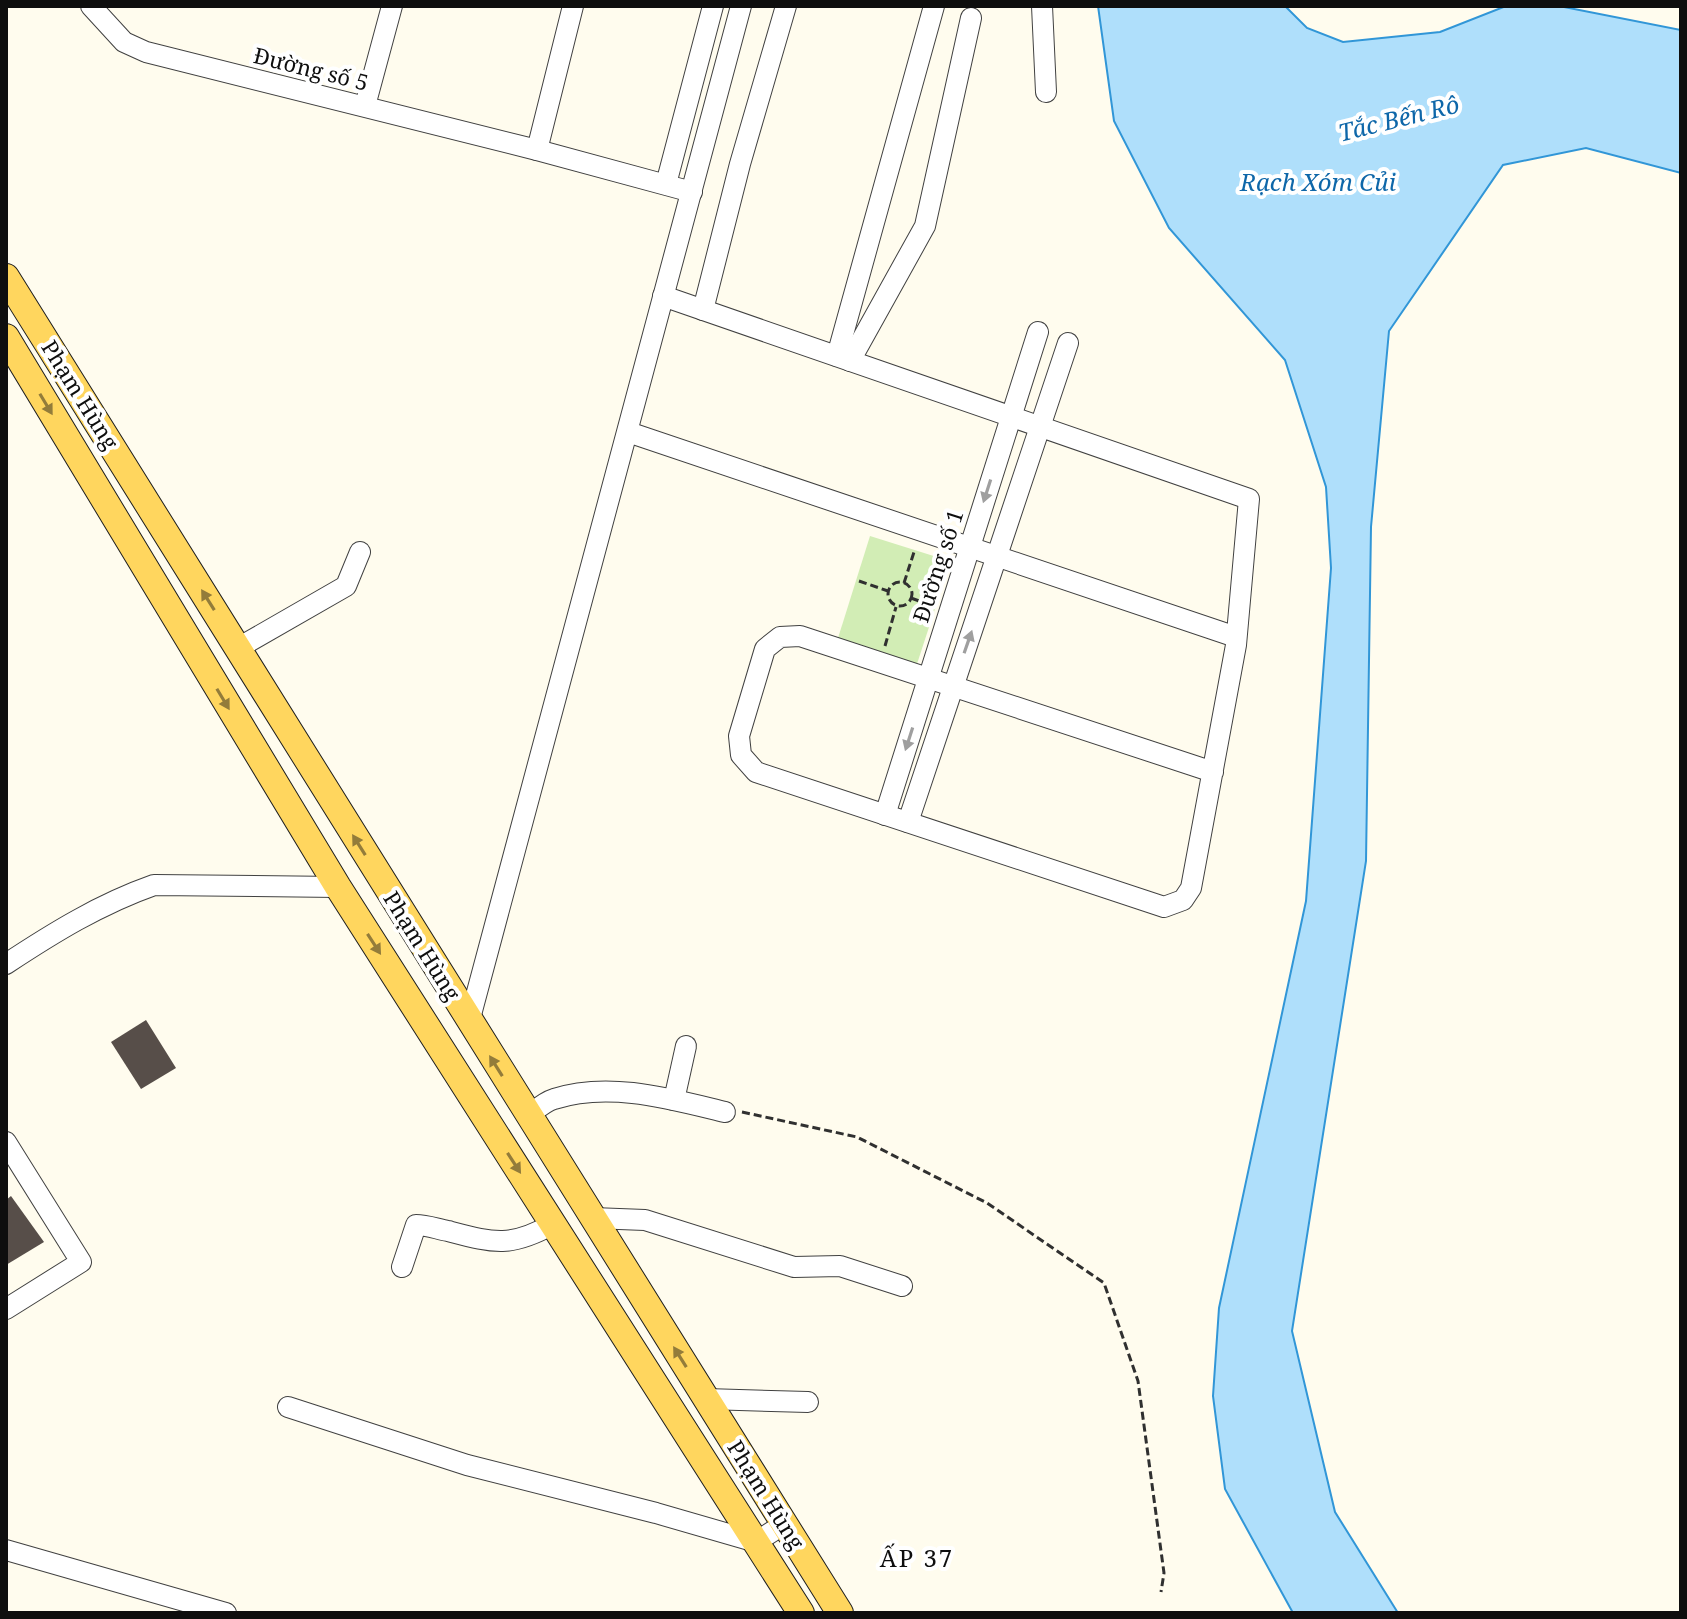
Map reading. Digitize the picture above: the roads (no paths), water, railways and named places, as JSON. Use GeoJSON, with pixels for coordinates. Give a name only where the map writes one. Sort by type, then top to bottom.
{"type":"FeatureCollection","features":[{"type":"Feature","properties":{"kind":"main road","name":"Phạm Hùng"},"geometry":{"type":"LineString","coordinates":[[6,277],[840,1613]]}},
{"type":"Feature","properties":{"kind":"main road","name":"Phạm Hùng"},"geometry":{"type":"LineString","coordinates":[[6,337],[338,887],[801,1613]]}},
{"type":"Feature","properties":{"kind":"street","name":"Đường số 5"},"geometry":{"type":"LineString","coordinates":[[91,6],[124,42],[146,52],[692,192]]}},
{"type":"Feature","properties":{"kind":"street"},"geometry":{"type":"LineString","coordinates":[[365,106],[392,6]]}},
{"type":"Feature","properties":{"kind":"street"},"geometry":{"type":"LineString","coordinates":[[537,150],[573,6]]}},
{"type":"Feature","properties":{"kind":"street"},"geometry":{"type":"LineString","coordinates":[[666,184],[713,6]]}},
{"type":"Feature","properties":{"kind":"street"},"geometry":{"type":"LineString","coordinates":[[469,1022],[741,6]]}},
{"type":"Feature","properties":{"kind":"street"},"geometry":{"type":"LineString","coordinates":[[703,310],[740,164],[786,6]]}},
{"type":"Feature","properties":{"kind":"street"},"geometry":{"type":"LineString","coordinates":[[844,358],[934,6]]}},
{"type":"Feature","properties":{"kind":"street"},"geometry":{"type":"LineString","coordinates":[[1042,6],[1046,92]]}},
{"type":"Feature","properties":{"kind":"street"},"geometry":{"type":"LineString","coordinates":[[844,358],[925,226],[971,18]]}},
{"type":"Feature","properties":{"kind":"street"},"geometry":{"type":"LineString","coordinates":[[663,296],[1249,499],[1236,637],[1213,772],[1191,888],[1183,900],[1164,907],[756,772],[741,755],[739,736],[765,649],[780,637],[800,636],[1213,772]]}},
{"type":"Feature","properties":{"kind":"street","name":"Đường số 1"},"geometry":{"type":"LineString","coordinates":[[885,815],[1038,332]]}},
{"type":"Feature","properties":{"kind":"street"},"geometry":{"type":"LineString","coordinates":[[908,822],[1068,343]]}},
{"type":"Feature","properties":{"kind":"street"},"geometry":{"type":"LineString","coordinates":[[628,432],[1236,637]]}},
{"type":"Feature","properties":{"kind":"street"},"geometry":{"type":"LineString","coordinates":[[238,648],[346,586],[360,552]]}},
{"type":"Feature","properties":{"kind":"street"},"geometry":{"type":"LineString","coordinates":[[6,964],[62,927],[154,885],[338,887]]}},
{"type":"Feature","properties":{"kind":"street"},"geometry":{"type":"LineString","coordinates":[[674,1100],[686,1046]]}},
{"type":"Feature","properties":{"kind":"street"},"geometry":{"type":"LineString","coordinates":[[528,1116],[550,1099],[590,1091],[674,1100],[730,1111]]}},
{"type":"Feature","properties":{"kind":"street"},"geometry":{"type":"LineString","coordinates":[[6,1142],[81,1262],[6,1309]]}},
{"type":"Feature","properties":{"kind":"street"},"geometry":{"type":"LineString","coordinates":[[593,1218],[645,1220],[794,1267],[840,1266],[902,1286]]}},
{"type":"Feature","properties":{"kind":"street"},"geometry":{"type":"LineString","coordinates":[[402,1267],[416,1225],[487,1241],[502,1241],[530,1237],[553,1224]]}},
{"type":"Feature","properties":{"kind":"street"},"geometry":{"type":"LineString","coordinates":[[706,1399],[808,1402]]}},
{"type":"Feature","properties":{"kind":"street"},"geometry":{"type":"LineString","coordinates":[[288,1407],[467,1465],[756,1542],[784,1524]]}},
{"type":"Feature","properties":{"kind":"street"},"geometry":{"type":"LineString","coordinates":[[6,1550],[226,1613]]}},
{"type":"Feature","properties":{"kind":"water","name":"Rạch Xóm Củi"},"geometry":{"type":"Polygon","coordinates":[[[1098,6],[1285,6],[1307,28],[1343,42],[1440,32],[1506,6],[1559,6],[1681,30],[1681,173],[1586,148],[1503,165],[1389,331],[1371,527],[1366,861],[1292,1331],[1335,1512],[1398,1613],[1293,1613],[1225,1489],[1213,1396],[1219,1308],[1306,901],[1331,568],[1326,487],[1285,360],[1169,228],[1114,121],[1098,6]]]}},
{"type":"Feature","properties":{"kind":"district","name":"ẤP 37"},"geometry":{"type":"Point","coordinates":[917,1559]}},
{"type":"Feature","properties":{"kind":"water label","name":"Tắc Bến Rô"},"geometry":{"type":"Point","coordinates":[1399,119]}}]}
